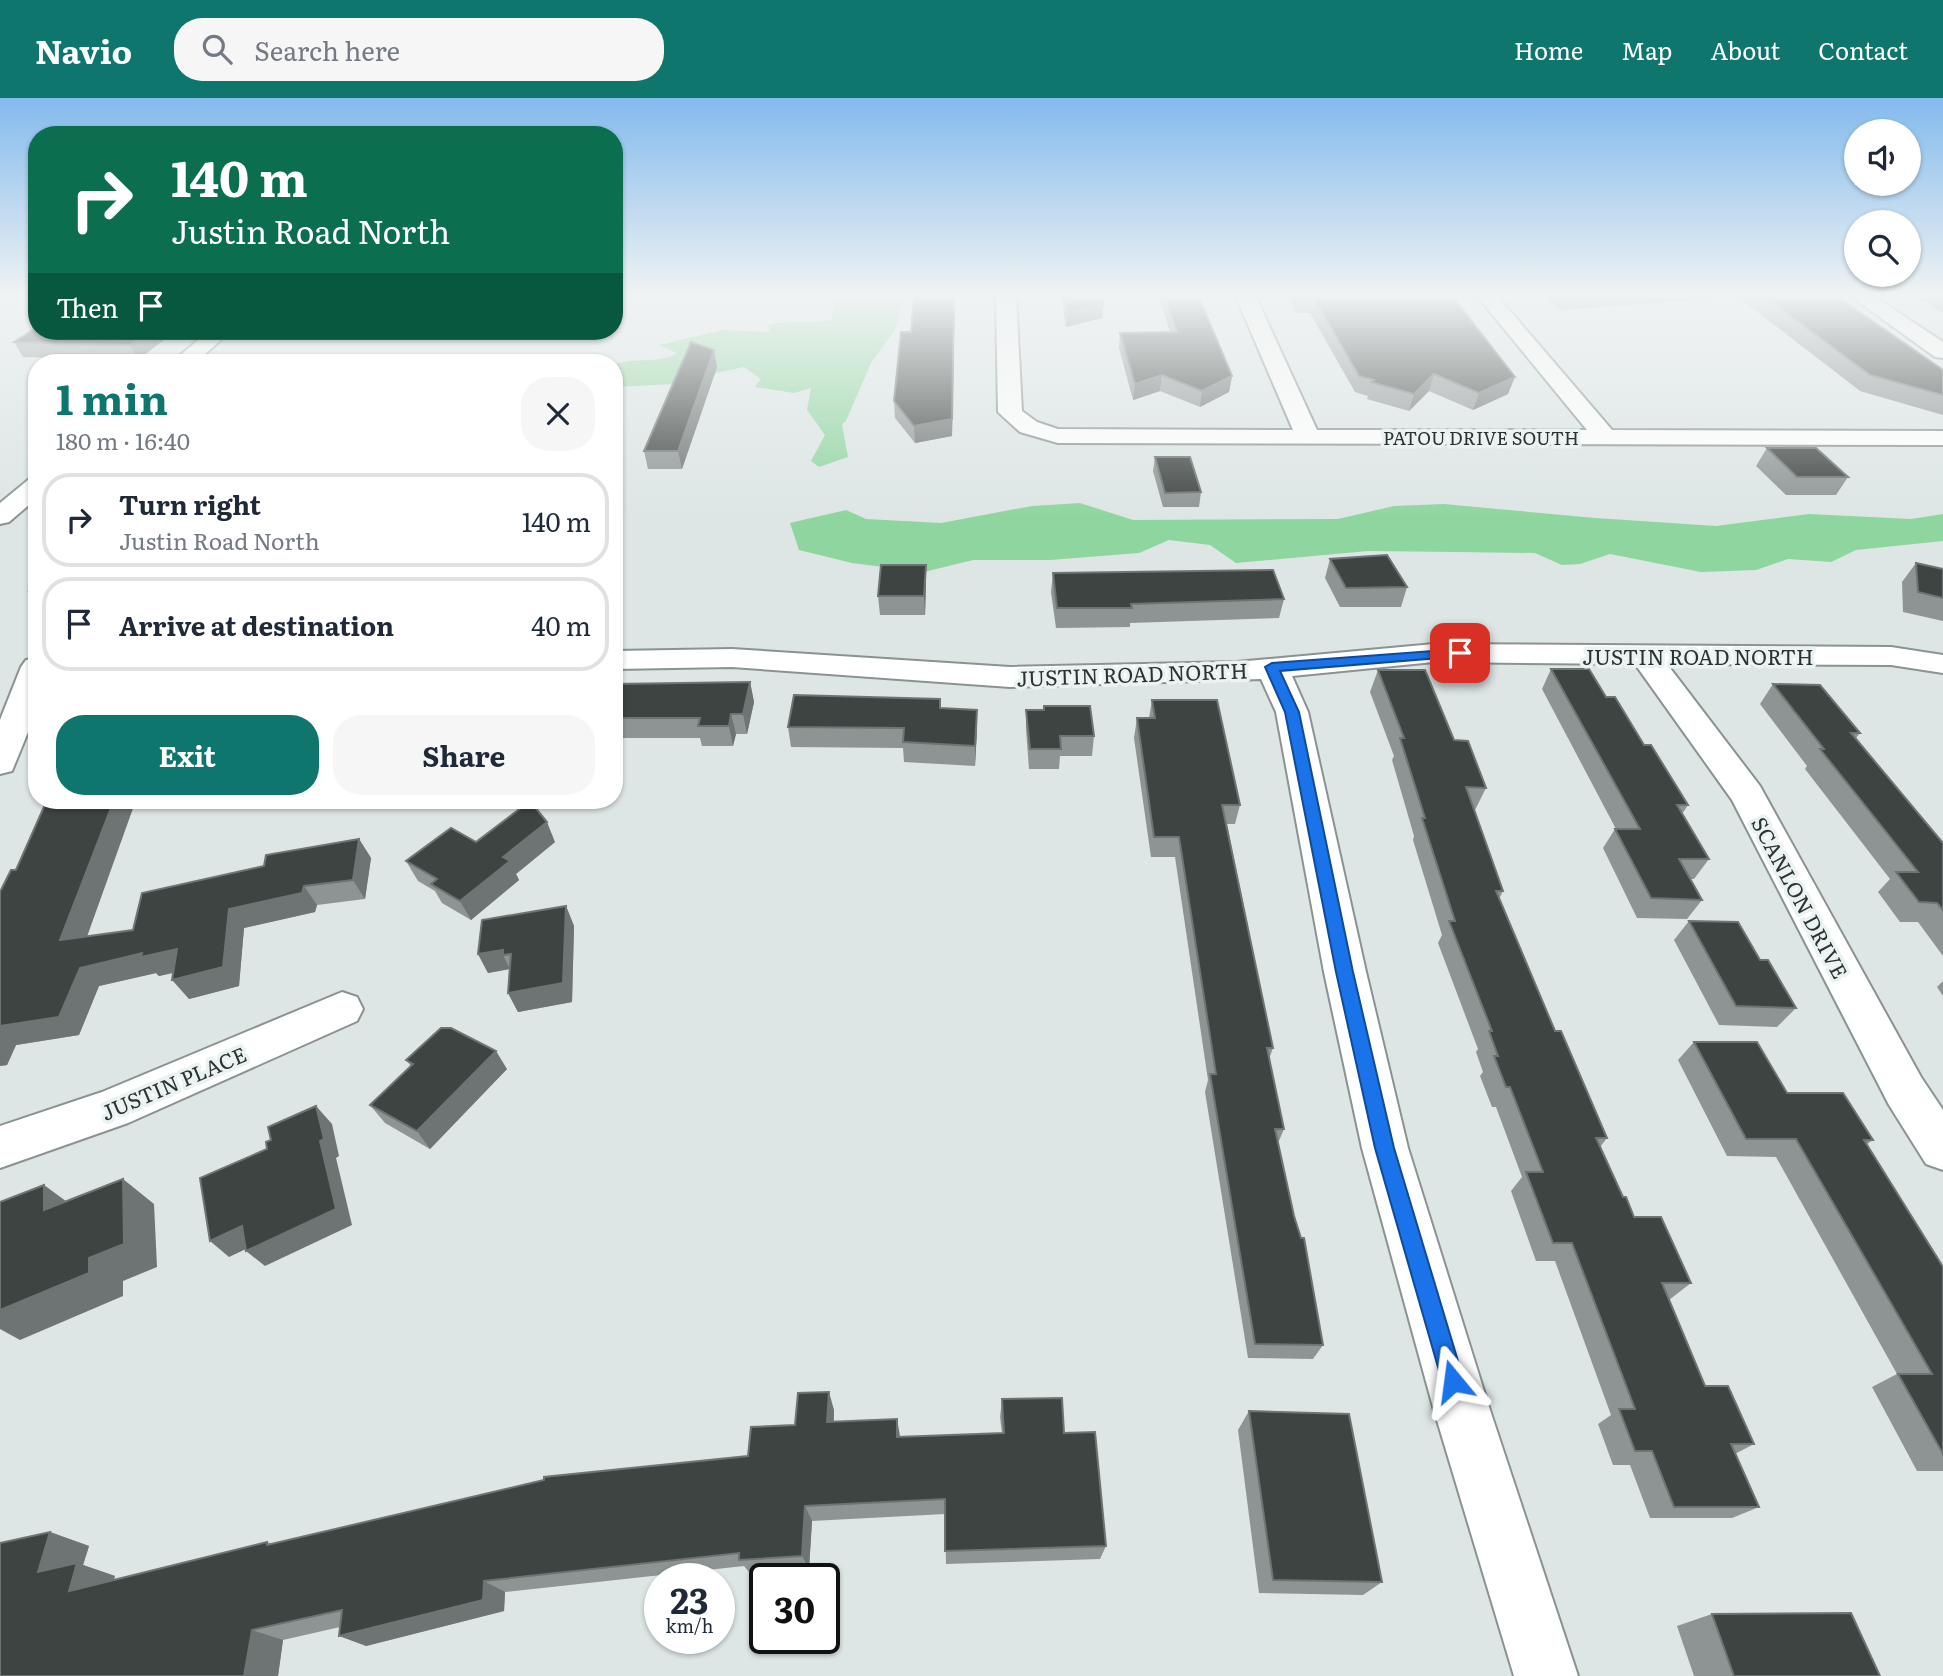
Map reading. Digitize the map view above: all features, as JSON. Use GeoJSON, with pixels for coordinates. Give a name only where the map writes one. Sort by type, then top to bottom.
{"type":"FeatureCollection","features":[{"type":"Feature","properties":{"kind":"street","name":"PATOU DRIVE SOUTH"},"geometry":{"type":"LineString","coordinates":[[1009,371],[1010,412],[1021,425],[1046,435],[1067,437],[1943,438]]}},
{"type":"Feature","properties":{"kind":"street"},"geometry":{"type":"LineString","coordinates":[[1279,371],[1308,436]]}},
{"type":"Feature","properties":{"kind":"street"},"geometry":{"type":"LineString","coordinates":[[1550,371],[1606,438]]}},
{"type":"Feature","properties":{"kind":"street"},"geometry":{"type":"LineString","coordinates":[[0,516],[28,493]]}},
{"type":"Feature","properties":{"kind":"street","name":"JUSTIN ROAD NORTH"},"geometry":{"type":"LineString","coordinates":[[623,660],[732,658],[1010,677],[1222,673],[1434,653],[1891,656],[1943,664]]}},
{"type":"Feature","properties":{"kind":"street","name":"SCANLON DRIVE"},"geometry":{"type":"LineString","coordinates":[[1644,654],[1747,795],[1905,1091],[1943,1149]]}},
{"type":"Feature","properties":{"kind":"street"},"geometry":{"type":"LineString","coordinates":[[1272,667],[1292,712],[1345,972],[1385,1148],[1461,1407],[1546,1676]]}},
{"type":"Feature","properties":{"kind":"street"},"geometry":{"type":"LineString","coordinates":[[0,763],[28,690]]}},
{"type":"Feature","properties":{"kind":"street","name":"JUSTIN PLACE"},"geometry":{"type":"LineString","coordinates":[[0,1147],[112,1110],[342,1009]]}},
{"type":"Feature","properties":{"kind":"green space"},"geometry":{"type":"Polygon","coordinates":[[[623,371],[727,371],[694,383],[623,387],[623,371]]]}},
{"type":"Feature","properties":{"kind":"green space"},"geometry":{"type":"Polygon","coordinates":[[[749,371],[868,371],[846,421],[842,424],[848,457],[819,467],[811,461],[825,435],[807,410],[811,388],[794,393],[755,387],[761,379],[749,371]]]}},
{"type":"Feature","properties":{"kind":"green space"},"geometry":{"type":"Polygon","coordinates":[[[1080,503],[1133,520],[1338,519],[1394,506],[1444,504],[1716,526],[1809,514],[1911,519],[1943,514],[1943,541],[1856,550],[1831,562],[1788,559],[1756,570],[1701,572],[1610,554],[1580,564],[1562,565],[1535,553],[1368,551],[1236,563],[1210,545],[1169,540],[1139,553],[1050,560],[973,560],[924,572],[852,563],[799,550],[790,523],[846,510],[866,519],[941,523],[1032,506],[1080,503]]]}},
{"type":"Feature","properties":{"kind":"building"},"geometry":{"type":"Polygon","coordinates":[[[679,371],[707,371],[678,451],[644,451],[679,371]]]}},
{"type":"Feature","properties":{"kind":"building"},"geometry":{"type":"Polygon","coordinates":[[[897,371],[953,371],[952,419],[914,426],[894,401],[897,371]]]}},
{"type":"Feature","properties":{"kind":"building"},"geometry":{"type":"Polygon","coordinates":[[[1131,371],[1230,371],[1232,376],[1202,391],[1162,375],[1135,384],[1131,371]]]}},
{"type":"Feature","properties":{"kind":"building"},"geometry":{"type":"Polygon","coordinates":[[[1356,371],[1510,371],[1515,377],[1479,393],[1434,374],[1414,394],[1359,376],[1356,371]]]}},
{"type":"Feature","properties":{"kind":"building"},"geometry":{"type":"Polygon","coordinates":[[[1864,371],[1943,371],[1943,395],[1870,375],[1864,371]]]}},
{"type":"Feature","properties":{"kind":"building"},"geometry":{"type":"Polygon","coordinates":[[[1767,448],[1816,448],[1848,477],[1797,477],[1767,448]]]}},
{"type":"Feature","properties":{"kind":"building"},"geometry":{"type":"Polygon","coordinates":[[[1155,457],[1190,457],[1201,492],[1165,493],[1155,457]]]}},
{"type":"Feature","properties":{"kind":"building"},"geometry":{"type":"Polygon","coordinates":[[[1387,555],[1407,587],[1346,588],[1330,559],[1387,555]]]}},
{"type":"Feature","properties":{"kind":"building"},"geometry":{"type":"Polygon","coordinates":[[[1916,563],[1943,569],[1943,598],[1918,592],[1916,563]]]}},
{"type":"Feature","properties":{"kind":"building"},"geometry":{"type":"Polygon","coordinates":[[[881,565],[926,565],[924,596],[878,596],[881,565]]]}},
{"type":"Feature","properties":{"kind":"building"},"geometry":{"type":"Polygon","coordinates":[[[1273,570],[1284,599],[1131,604],[1132,608],[1057,608],[1053,573],[1273,570]]]}},
{"type":"Feature","properties":{"kind":"building"},"geometry":{"type":"Polygon","coordinates":[[[1551,669],[1589,669],[1606,697],[1615,697],[1644,745],[1651,745],[1688,805],[1677,805],[1709,859],[1679,859],[1702,900],[1651,898],[1615,829],[1640,829],[1551,669]]]}},
{"type":"Feature","properties":{"kind":"building"},"geometry":{"type":"Polygon","coordinates":[[[1378,670],[1425,670],[1454,740],[1468,741],[1486,788],[1466,787],[1503,891],[1496,891],[1555,1031],[1561,1031],[1607,1138],[1596,1138],[1623,1197],[1626,1197],[1634,1217],[1661,1217],[1691,1283],[1662,1283],[1705,1386],[1728,1386],[1754,1444],[1731,1444],[1759,1507],[1674,1507],[1652,1451],[1635,1451],[1619,1409],[1635,1409],[1572,1243],[1553,1243],[1526,1172],[1543,1172],[1510,1087],[1506,1087],[1494,1056],[1498,1056],[1489,1031],[1492,1031],[1449,921],[1455,921],[1422,818],[1425,818],[1400,738],[1404,738],[1378,670]]]}},
{"type":"Feature","properties":{"kind":"building"},"geometry":{"type":"Polygon","coordinates":[[[750,682],[743,714],[731,714],[729,726],[698,726],[700,718],[623,718],[623,684],[750,682]]]}},
{"type":"Feature","properties":{"kind":"building"},"geometry":{"type":"Polygon","coordinates":[[[1773,684],[1820,685],[1860,733],[1851,733],[1943,842],[1943,910],[1937,903],[1919,902],[1896,872],[1918,872],[1820,749],[1824,749],[1773,684]]]}},
{"type":"Feature","properties":{"kind":"building"},"geometry":{"type":"Polygon","coordinates":[[[794,695],[940,699],[940,708],[977,710],[975,746],[903,742],[904,728],[788,727],[794,695]]]}},
{"type":"Feature","properties":{"kind":"building"},"geometry":{"type":"Polygon","coordinates":[[[1152,700],[1217,700],[1240,805],[1222,805],[1273,1048],[1267,1048],[1284,1129],[1275,1129],[1294,1216],[1301,1238],[1304,1238],[1323,1345],[1255,1344],[1210,1074],[1216,1074],[1179,837],[1154,837],[1137,718],[1155,718],[1152,700]]]}},
{"type":"Feature","properties":{"kind":"building"},"geometry":{"type":"Polygon","coordinates":[[[1044,706],[1090,706],[1094,736],[1060,736],[1061,749],[1030,749],[1026,710],[1044,710],[1044,706]]]}},
{"type":"Feature","properties":{"kind":"building"},"geometry":{"type":"Polygon","coordinates":[[[43,809],[111,809],[60,940],[133,930],[142,893],[264,866],[266,855],[359,839],[353,880],[304,886],[302,893],[229,909],[223,967],[172,980],[177,949],[141,957],[142,953],[80,968],[59,1017],[0,1026],[0,892],[11,870],[16,870],[43,809]]]}},
{"type":"Feature","properties":{"kind":"building"},"geometry":{"type":"Polygon","coordinates":[[[519,809],[536,809],[547,822],[503,857],[510,861],[460,901],[431,884],[437,879],[406,861],[451,828],[476,842],[519,809]]]}},
{"type":"Feature","properties":{"kind":"building"},"geometry":{"type":"Polygon","coordinates":[[[566,906],[563,983],[508,993],[511,954],[503,955],[503,950],[478,954],[482,920],[566,906]]]}},
{"type":"Feature","properties":{"kind":"building"},"geometry":{"type":"Polygon","coordinates":[[[1689,921],[1738,922],[1760,960],[1768,960],[1796,1008],[1736,1006],[1689,921]]]}},
{"type":"Feature","properties":{"kind":"building"},"geometry":{"type":"Polygon","coordinates":[[[441,1028],[451,1028],[496,1051],[417,1131],[370,1105],[413,1064],[406,1060],[441,1028]]]}},
{"type":"Feature","properties":{"kind":"building"},"geometry":{"type":"Polygon","coordinates":[[[1694,1042],[1757,1042],[1787,1093],[1843,1093],[1873,1140],[1864,1140],[1943,1267],[1943,1454],[1898,1374],[1932,1374],[1796,1139],[1746,1139],[1694,1042]]]}},
{"type":"Feature","properties":{"kind":"building"},"geometry":{"type":"Polygon","coordinates":[[[316,1106],[324,1139],[320,1141],[336,1209],[246,1251],[242,1226],[210,1241],[200,1178],[267,1149],[266,1142],[271,1140],[268,1127],[316,1106]]]}},
{"type":"Feature","properties":{"kind":"building"},"geometry":{"type":"Polygon","coordinates":[[[123,1179],[124,1244],[89,1258],[89,1273],[0,1310],[0,1202],[44,1185],[44,1210],[123,1179]]]}},
{"type":"Feature","properties":{"kind":"building"},"geometry":{"type":"Polygon","coordinates":[[[829,1392],[827,1422],[897,1419],[897,1437],[1004,1433],[1002,1399],[1062,1398],[1064,1433],[1095,1432],[1106,1546],[945,1551],[945,1499],[805,1506],[802,1556],[739,1560],[739,1553],[484,1581],[483,1600],[339,1636],[342,1610],[252,1630],[244,1676],[0,1676],[0,1543],[50,1532],[38,1572],[77,1563],[69,1591],[267,1542],[267,1545],[544,1480],[544,1477],[748,1456],[751,1427],[795,1425],[798,1393],[829,1392]]]}},
{"type":"Feature","properties":{"kind":"building"},"geometry":{"type":"Polygon","coordinates":[[[1249,1411],[1349,1414],[1382,1582],[1273,1580],[1249,1411]]]}},
{"type":"Feature","properties":{"kind":"building"},"geometry":{"type":"Polygon","coordinates":[[[1851,1613],[1880,1676],[1734,1676],[1712,1614],[1851,1613]]]}},
{"type":"Feature","properties":{"kind":"route"},"geometry":{"type":"LineString","coordinates":[[1453,1381],[1385,1148],[1345,972],[1292,712],[1272,667],[1460,653]]}}]}
